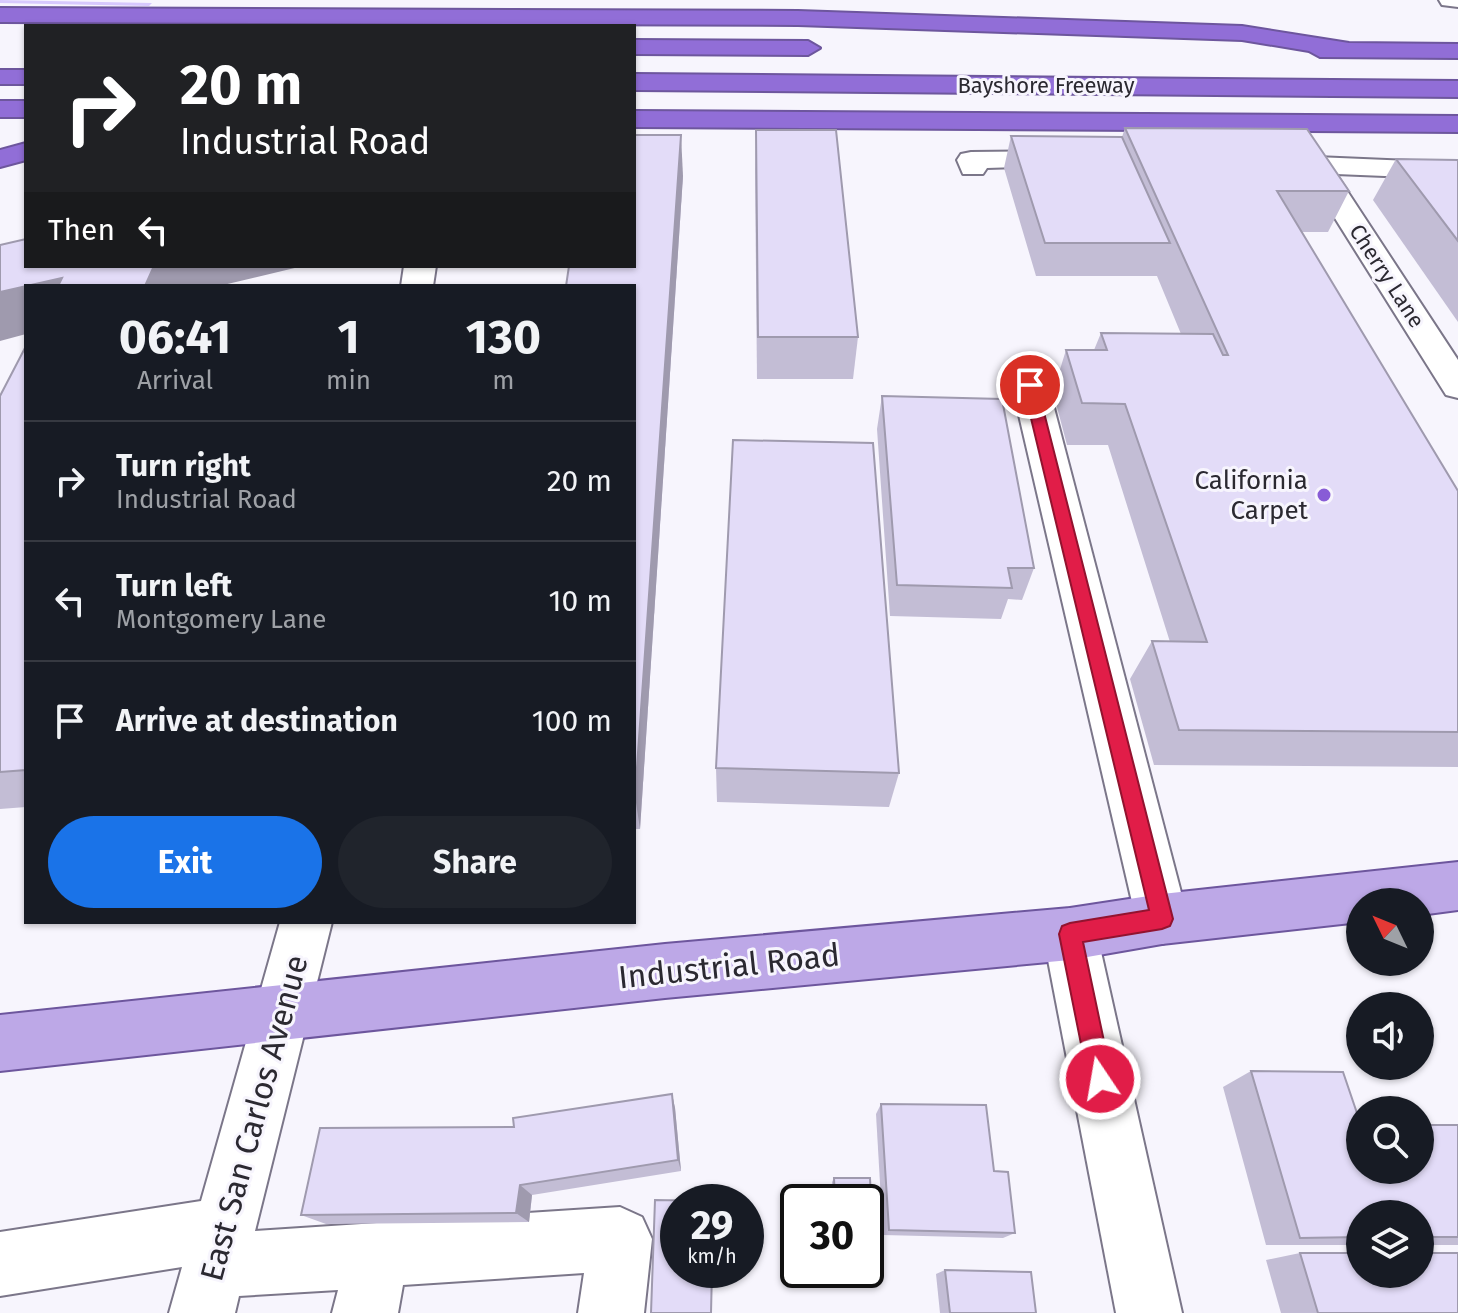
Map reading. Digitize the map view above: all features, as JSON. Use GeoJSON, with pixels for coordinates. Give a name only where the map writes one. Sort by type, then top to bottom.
{"type":"FeatureCollection","features":[{"type":"Feature","properties":{"kind":"highway"},"geometry":{"type":"LineString","coordinates":[[221,0],[431,15]]}},
{"type":"Feature","properties":{"kind":"highway"},"geometry":{"type":"LineString","coordinates":[[0,15],[798,18],[1242,33],[1348,50]]}},
{"type":"Feature","properties":{"kind":"highway"},"geometry":{"type":"LineString","coordinates":[[636,47],[824,48]]}},
{"type":"Feature","properties":{"kind":"highway","name":"Bayshore Freeway"},"geometry":{"type":"LineString","coordinates":[[999,49],[1458,51]]}},
{"type":"Feature","properties":{"kind":"highway"},"geometry":{"type":"LineString","coordinates":[[0,77],[24,77]]}},
{"type":"Feature","properties":{"kind":"highway","name":"Bayshore Freeway"},"geometry":{"type":"LineString","coordinates":[[636,82],[1458,89]]}},
{"type":"Feature","properties":{"kind":"highway"},"geometry":{"type":"LineString","coordinates":[[0,109],[24,109]]}},
{"type":"Feature","properties":{"kind":"highway"},"geometry":{"type":"LineString","coordinates":[[636,118],[1458,124]]}},
{"type":"Feature","properties":{"kind":"highway"},"geometry":{"type":"LineString","coordinates":[[0,159],[24,152]]}},
{"type":"Feature","properties":{"kind":"main road","name":"Industrial Road"},"geometry":{"type":"LineString","coordinates":[[0,1043],[665,971],[1070,934],[1162,919],[1458,886]]}},
{"type":"Feature","properties":{"kind":"street"},"geometry":{"type":"LineString","coordinates":[[1450,0],[1458,0]]}},
{"type":"Feature","properties":{"kind":"street"},"geometry":{"type":"LineString","coordinates":[[973,168],[971,160],[1086,159]]}},
{"type":"Feature","properties":{"kind":"street"},"geometry":{"type":"LineString","coordinates":[[1245,159],[1458,171]]}},
{"type":"Feature","properties":{"kind":"street","name":"Cherry Lane"},"geometry":{"type":"LineString","coordinates":[[1316,165],[1458,387]]}},
{"type":"Feature","properties":{"kind":"street"},"geometry":{"type":"LineString","coordinates":[[1030,385],[1162,919]]}},
{"type":"Feature","properties":{"kind":"street","name":"East San Carlos Avenue"},"geometry":{"type":"LineString","coordinates":[[213,1269],[305,924]]}},
{"type":"Feature","properties":{"kind":"street"},"geometry":{"type":"LineString","coordinates":[[1070,934],[1149,1313]]}},
{"type":"Feature","properties":{"kind":"street"},"geometry":{"type":"LineString","coordinates":[[0,1264],[213,1269],[371,1284],[620,1239],[611,1313]]}},
{"type":"Feature","properties":{"kind":"shaded area"},"geometry":{"type":"Polygon","coordinates":[[[0,0],[152,3],[149,6],[0,3],[0,0]]]}},
{"type":"Feature","properties":{"kind":"building"},"geometry":{"type":"Polygon","coordinates":[[[1125,128],[1307,129],[1349,191],[1277,191],[1458,491],[1458,732],[1179,730],[1152,641],[1207,642],[1125,404],[1082,403],[1066,350],[1107,350],[1101,333],[1213,334],[1223,355],[1228,355],[1125,128]]]}},
{"type":"Feature","properties":{"kind":"building"},"geometry":{"type":"Polygon","coordinates":[[[756,130],[836,130],[858,337],[758,337],[756,130]]]}},
{"type":"Feature","properties":{"kind":"building"},"geometry":{"type":"Polygon","coordinates":[[[636,135],[681,135],[636,782],[636,284],[566,284],[569,268],[636,268],[636,135]]]}},
{"type":"Feature","properties":{"kind":"building"},"geometry":{"type":"Polygon","coordinates":[[[1011,136],[1122,137],[1170,243],[1045,243],[1011,136]]]}},
{"type":"Feature","properties":{"kind":"building"},"geometry":{"type":"Polygon","coordinates":[[[1396,159],[1458,160],[1458,241],[1396,159]]]}},
{"type":"Feature","properties":{"kind":"building"},"geometry":{"type":"Polygon","coordinates":[[[24,239],[24,268],[153,268],[146,284],[59,284],[62,278],[24,284],[24,287],[0,292],[0,245],[24,239]]]}},
{"type":"Feature","properties":{"kind":"building"},"geometry":{"type":"Polygon","coordinates":[[[24,350],[24,770],[0,772],[0,396],[24,350]]]}},
{"type":"Feature","properties":{"kind":"building"},"geometry":{"type":"Polygon","coordinates":[[[882,396],[1002,399],[1034,568],[1008,568],[1012,588],[897,585],[882,396]]]}},
{"type":"Feature","properties":{"kind":"building"},"geometry":{"type":"Polygon","coordinates":[[[733,440],[873,443],[899,773],[716,768],[733,440]]]}},
{"type":"Feature","properties":{"kind":"building"},"geometry":{"type":"Polygon","coordinates":[[[1251,1071],[1343,1072],[1351,1096],[1346,1096],[1346,1184],[1434,1184],[1434,1125],[1458,1125],[1458,1237],[1434,1237],[1434,1200],[1346,1200],[1346,1237],[1300,1238],[1251,1071]]]}},
{"type":"Feature","properties":{"kind":"building"},"geometry":{"type":"Polygon","coordinates":[[[672,1094],[678,1160],[520,1185],[516,1213],[301,1215],[320,1128],[514,1127],[513,1118],[672,1094]]]}},
{"type":"Feature","properties":{"kind":"building"},"geometry":{"type":"Polygon","coordinates":[[[881,1104],[986,1105],[994,1171],[1008,1172],[1015,1233],[889,1230],[881,1104]]]}},
{"type":"Feature","properties":{"kind":"building"},"geometry":{"type":"Polygon","coordinates":[[[834,1178],[870,1178],[870,1184],[834,1184],[834,1178]]]}},
{"type":"Feature","properties":{"kind":"building"},"geometry":{"type":"Polygon","coordinates":[[[655,1200],[660,1200],[660,1288],[712,1288],[711,1313],[651,1313],[655,1200]]]}},
{"type":"Feature","properties":{"kind":"building"},"geometry":{"type":"Polygon","coordinates":[[[1300,1253],[1346,1253],[1346,1288],[1434,1288],[1434,1253],[1458,1253],[1458,1313],[1318,1313],[1300,1253]]]}},
{"type":"Feature","properties":{"kind":"building"},"geometry":{"type":"Polygon","coordinates":[[[945,1270],[1031,1272],[1036,1313],[950,1313],[945,1270]]]}},
{"type":"Feature","properties":{"kind":"place","name":"California Carpet"},"geometry":{"type":"Point","coordinates":[1324,495]}},
{"type":"Feature","properties":{"kind":"route"},"geometry":{"type":"LineString","coordinates":[[1030,385],[1162,919],[1070,934],[1100,1079]]}}]}
